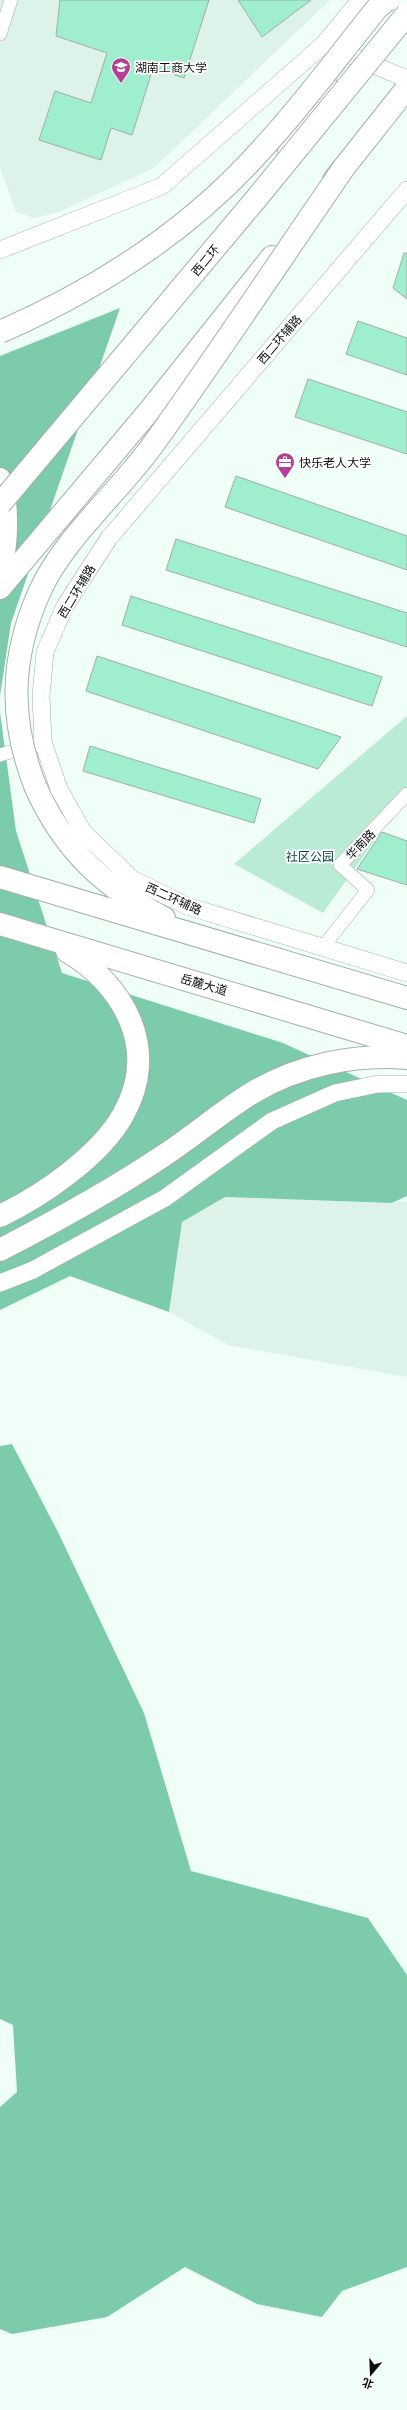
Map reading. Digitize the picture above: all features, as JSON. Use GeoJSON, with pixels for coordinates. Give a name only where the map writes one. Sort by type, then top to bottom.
{"type":"FeatureCollection","features":[{"type":"Feature","properties":{"kind":"highway"},"geometry":{"type":"LineString","coordinates":[[0,332],[60,302],[121,268],[147,252],[195,214],[261,151],[313,90],[332,49],[377,2]]}},
{"type":"Feature","properties":{"kind":"highway","name":"西二环"},"geometry":{"type":"LineString","coordinates":[[0,504],[278,172],[407,14]]}},
{"type":"Feature","properties":{"kind":"highway"},"geometry":{"type":"LineString","coordinates":[[278,172],[332,49]]}},
{"type":"Feature","properties":{"kind":"highway"},"geometry":{"type":"LineString","coordinates":[[0,588],[150,410],[407,88]]}},
{"type":"Feature","properties":{"kind":"highway"},"geometry":{"type":"LineString","coordinates":[[206,939],[155,913],[101,878],[62,837],[47,812],[36,788],[23,752],[15,702],[19,655],[39,592],[57,561],[151,447],[345,166]]}},
{"type":"Feature","properties":{"kind":"highway"},"geometry":{"type":"LineString","coordinates":[[0,479],[4,489],[5,542],[0,567]]}},
{"type":"Feature","properties":{"kind":"highway"},"geometry":{"type":"LineString","coordinates":[[0,877],[407,998]]}},
{"type":"Feature","properties":{"kind":"highway","name":"岳麓大道"},"geometry":{"type":"LineString","coordinates":[[0,924],[50,941],[229,992],[407,1046]]}},
{"type":"Feature","properties":{"kind":"highway"},"geometry":{"type":"LineString","coordinates":[[0,1216],[42,1192],[74,1168],[105,1138],[122,1116],[132,1095],[137,1073],[138,1052],[134,1029],[124,1006],[109,986],[90,967],[50,941]]}},
{"type":"Feature","properties":{"kind":"highway"},"geometry":{"type":"LineString","coordinates":[[0,1250],[104,1194],[164,1156],[253,1093],[277,1080],[315,1067],[359,1058],[407,1058]]}},
{"type":"Feature","properties":{"kind":"street"},"geometry":{"type":"LineString","coordinates":[[0,34],[11,0]]}},
{"type":"Feature","properties":{"kind":"street"},"geometry":{"type":"LineString","coordinates":[[0,250],[162,186],[332,49],[407,79]]}},
{"type":"Feature","properties":{"kind":"street","name":"西二环辅路"},"geometry":{"type":"LineString","coordinates":[[407,190],[109,538],[65,606],[46,652],[40,696],[44,742],[59,790],[83,832],[132,879],[187,906],[407,973]]}},
{"type":"Feature","properties":{"kind":"street"},"geometry":{"type":"LineString","coordinates":[[0,755],[44,742]]}},
{"type":"Feature","properties":{"kind":"street","name":"华南路"},"geometry":{"type":"LineString","coordinates":[[322,948],[368,890],[340,865],[407,794]]}},
{"type":"Feature","properties":{"kind":"street"},"geometry":{"type":"LineString","coordinates":[[0,1283],[33,1270],[165,1198],[272,1121],[335,1093],[378,1084],[407,1084]]}},
{"type":"Feature","properties":{"kind":"shaded area","name":"湖南工商大学"},"geometry":{"type":"Polygon","coordinates":[[[0,0],[330,0],[154,168],[59,212],[35,218],[16,212],[0,168],[0,0]]]}},
{"type":"Feature","properties":{"kind":"shaded area"},"geometry":{"type":"Polygon","coordinates":[[[225,1197],[392,1203],[407,1201],[407,1377],[228,1345],[169,1312],[182,1222],[225,1197]]]}},
{"type":"Feature","properties":{"kind":"green space"},"geometry":{"type":"Polygon","coordinates":[[[120,308],[11,623],[0,696],[0,356],[120,308]]]}},
{"type":"Feature","properties":{"kind":"green space"},"geometry":{"type":"Polygon","coordinates":[[[0,712],[16,831],[62,973],[283,1043],[407,1100],[407,1196],[392,1203],[225,1197],[182,1222],[169,1312],[70,1276],[0,1310],[0,712]]]}},
{"type":"Feature","properties":{"kind":"green space","name":"社区公园"},"geometry":{"type":"Polygon","coordinates":[[[407,716],[407,795],[323,913],[234,864],[407,716]]]}},
{"type":"Feature","properties":{"kind":"green space"},"geometry":{"type":"Polygon","coordinates":[[[12,1444],[58,1532],[144,1713],[191,1871],[368,1918],[407,1975],[407,2267],[342,2291],[322,2317],[257,2304],[185,2267],[107,2317],[12,2334],[0,2329],[0,2107],[17,2092],[13,2025],[0,2019],[0,1446],[12,1444]]]}},
{"type":"Feature","properties":{"kind":"building"},"geometry":{"type":"Polygon","coordinates":[[[60,0],[209,0],[184,78],[153,68],[132,135],[111,128],[101,160],[39,140],[55,91],[91,103],[107,53],[56,36],[60,0]]]}},
{"type":"Feature","properties":{"kind":"building"},"geometry":{"type":"Polygon","coordinates":[[[238,0],[311,0],[262,37],[238,0]]]}},
{"type":"Feature","properties":{"kind":"building"},"geometry":{"type":"Polygon","coordinates":[[[404,253],[407,253],[407,299],[393,288],[404,253]]]}},
{"type":"Feature","properties":{"kind":"building"},"geometry":{"type":"Polygon","coordinates":[[[358,321],[407,338],[407,375],[346,354],[358,321]]]}},
{"type":"Feature","properties":{"kind":"building"},"geometry":{"type":"Polygon","coordinates":[[[308,379],[407,412],[407,454],[295,417],[308,379]]]}},
{"type":"Feature","properties":{"kind":"building"},"geometry":{"type":"Polygon","coordinates":[[[236,476],[407,536],[407,570],[225,507],[236,476]]]}},
{"type":"Feature","properties":{"kind":"building"},"geometry":{"type":"Polygon","coordinates":[[[176,539],[407,613],[407,647],[166,570],[176,539]]]}},
{"type":"Feature","properties":{"kind":"building"},"geometry":{"type":"Polygon","coordinates":[[[131,596],[382,677],[372,706],[122,625],[131,596]]]}},
{"type":"Feature","properties":{"kind":"building"},"geometry":{"type":"Polygon","coordinates":[[[97,656],[341,737],[318,769],[86,691],[97,656]]]}},
{"type":"Feature","properties":{"kind":"building"},"geometry":{"type":"Polygon","coordinates":[[[90,746],[261,799],[254,823],[83,771],[90,746]]]}},
{"type":"Feature","properties":{"kind":"building"},"geometry":{"type":"Polygon","coordinates":[[[382,832],[407,841],[407,885],[357,869],[382,832]]]}},
{"type":"Feature","properties":{"kind":"place","name":"湖南工商大学"},"geometry":{"type":"Point","coordinates":[121,84]}},
{"type":"Feature","properties":{"kind":"place","name":"快乐老人大学"},"geometry":{"type":"Point","coordinates":[285,479]}}]}
